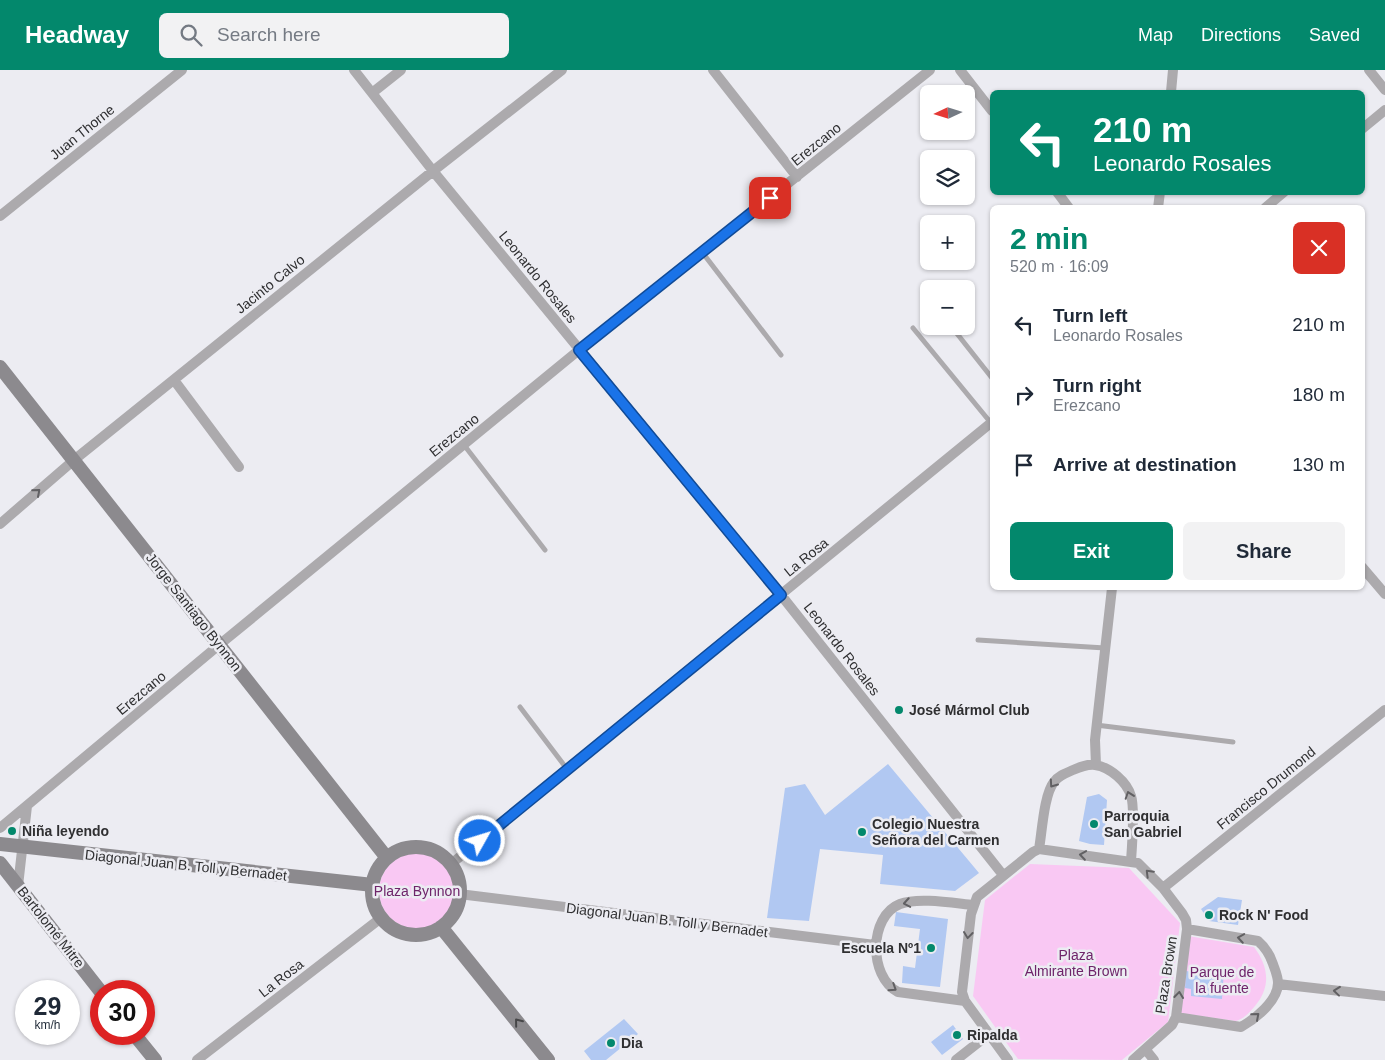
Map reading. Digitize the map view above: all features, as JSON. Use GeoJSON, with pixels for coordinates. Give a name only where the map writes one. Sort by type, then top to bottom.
{"type":"FeatureCollection","features":[{"type":"Feature","properties":{"kind":"street","name":"Juan Thorne"},"geometry":{"type":"LineString","coordinates":[[0,216],[182,70]]}},
{"type":"Feature","properties":{"kind":"street","name":"Leonardo Rosales"},"geometry":{"type":"LineString","coordinates":[[354,70],[579,350],[781,595],[1003,875]]}},
{"type":"Feature","properties":{"kind":"street"},"geometry":{"type":"LineString","coordinates":[[372,93],[400,70]]}},
{"type":"Feature","properties":{"kind":"street","name":"Jacinto Calvo"},"geometry":{"type":"LineString","coordinates":[[0,524],[74,460],[433,170],[562,70]]}},
{"type":"Feature","properties":{"kind":"street"},"geometry":{"type":"LineString","coordinates":[[712,70],[797,176]]}},
{"type":"Feature","properties":{"kind":"street","name":"Erezcano"},"geometry":{"type":"LineString","coordinates":[[0,828],[219,645],[579,350],[930,70]]}},
{"type":"Feature","properties":{"kind":"street"},"geometry":{"type":"LineString","coordinates":[[960,70],[990,108]]}},
{"type":"Feature","properties":{"kind":"street"},"geometry":{"type":"LineString","coordinates":[[1171,90],[1173,70]]}},
{"type":"Feature","properties":{"kind":"street"},"geometry":{"type":"LineString","coordinates":[[1369,70],[1385,90]]}},
{"type":"Feature","properties":{"kind":"street"},"geometry":{"type":"LineString","coordinates":[[1365,127],[1385,110]]}},
{"type":"Feature","properties":{"kind":"street"},"geometry":{"type":"LineString","coordinates":[[1269,205],[1280,195]]}},
{"type":"Feature","properties":{"kind":"street","name":"Jorge Santiago Bynnon"},"geometry":{"type":"LineString","coordinates":[[0,367],[387,858]]}},
{"type":"Feature","properties":{"kind":"street"},"geometry":{"type":"LineString","coordinates":[[174,380],[239,467]]}},
{"type":"Feature","properties":{"kind":"street","name":"La Rosa"},"geometry":{"type":"LineString","coordinates":[[451,864],[990,425]]}},
{"type":"Feature","properties":{"kind":"street"},"geometry":{"type":"LineString","coordinates":[[1365,571],[1385,594]]}},
{"type":"Feature","properties":{"kind":"street"},"geometry":{"type":"LineString","coordinates":[[1096,765],[1096,725],[1112,590]]}},
{"type":"Feature","properties":{"kind":"street","name":"Francisco Drumond"},"geometry":{"type":"LineString","coordinates":[[1163,888],[1385,710]]}},
{"type":"Feature","properties":{"kind":"street"},"geometry":{"type":"LineString","coordinates":[[1008,1060],[964,1001],[961,988],[973,905],[977,897],[1039,849],[1048,792],[1053,782],[1082,766],[1096,765],[1117,776],[1124,783],[1132,797],[1131,861]]}},
{"type":"Feature","properties":{"kind":"street"},"geometry":{"type":"LineString","coordinates":[[18,886],[27,806]]}},
{"type":"Feature","properties":{"kind":"street","name":"Diagonal Juan B. Toll y Bernadet"},"geometry":{"type":"LineString","coordinates":[[0,844],[373,885]]}},
{"type":"Feature","properties":{"kind":"street"},"geometry":{"type":"LineString","coordinates":[[413,847],[427,848],[441,854],[451,864],[458,877],[458,904],[451,917],[441,927],[430,933],[416,935],[403,933],[391,927],[381,918],[372,896],[373,885],[375,875],[387,858],[399,850],[413,847]]}},
{"type":"Feature","properties":{"kind":"street","name":"Plaza Brown"},"geometry":{"type":"LineString","coordinates":[[1039,849],[1131,861],[1145,868],[1163,888],[1186,920],[1187,929],[1176,1017],[1172,1025],[1146,1050],[1132,1060]]}},
{"type":"Feature","properties":{"kind":"street","name":"Bartolomé Mitre"},"geometry":{"type":"LineString","coordinates":[[0,863],[92,980]]}},
{"type":"Feature","properties":{"kind":"street","name":"Diagonal Juan B. Toll y Bernadet"},"geometry":{"type":"LineString","coordinates":[[459,894],[875,945]]}},
{"type":"Feature","properties":{"kind":"street"},"geometry":{"type":"LineString","coordinates":[[964,1001],[898,992],[892,989],[887,984],[879,968],[875,945],[878,933],[889,912],[899,904],[914,901],[973,905]]}},
{"type":"Feature","properties":{"kind":"street","name":"La Rosa"},"geometry":{"type":"LineString","coordinates":[[198,1060],[381,918]]}},
{"type":"Feature","properties":{"kind":"street"},"geometry":{"type":"LineString","coordinates":[[441,927],[548,1060]]}},
{"type":"Feature","properties":{"kind":"street"},"geometry":{"type":"LineString","coordinates":[[1176,1017],[1241,1027],[1264,1008],[1274,994],[1278,984],[1271,959],[1263,945],[1258,941],[1187,929]]}},
{"type":"Feature","properties":{"kind":"street"},"geometry":{"type":"LineString","coordinates":[[1278,984],[1385,996]]}},
{"type":"Feature","properties":{"kind":"street"},"geometry":{"type":"LineString","coordinates":[[956,1060],[989,1034]]}},
{"type":"Feature","properties":{"kind":"street"},"geometry":{"type":"LineString","coordinates":[[143,1045],[155,1060]]}},
{"type":"Feature","properties":{"kind":"street"},"geometry":{"type":"LineString","coordinates":[[1146,1050],[1154,1060]]}},
{"type":"Feature","properties":{"kind":"lane"},"geometry":{"type":"LineString","coordinates":[[702,252],[781,355]]}},
{"type":"Feature","properties":{"kind":"lane"},"geometry":{"type":"LineString","coordinates":[[913,328],[990,421]]}},
{"type":"Feature","properties":{"kind":"lane"},"geometry":{"type":"LineString","coordinates":[[958,335],[990,375]]}},
{"type":"Feature","properties":{"kind":"lane"},"geometry":{"type":"LineString","coordinates":[[464,445],[545,550]]}},
{"type":"Feature","properties":{"kind":"lane"},"geometry":{"type":"LineString","coordinates":[[978,640],[1105,648]]}},
{"type":"Feature","properties":{"kind":"lane"},"geometry":{"type":"LineString","coordinates":[[520,707],[568,769]]}},
{"type":"Feature","properties":{"kind":"lane"},"geometry":{"type":"LineString","coordinates":[[1096,725],[1233,742]]}},
{"type":"Feature","properties":{"kind":"green space","name":"Plaza Bynnon"},"geometry":{"type":"Polygon","coordinates":[[[417,853],[432,856],[444,864],[452,876],[455,891],[452,906],[444,918],[432,926],[417,929],[402,926],[390,918],[382,906],[379,891],[382,876],[390,864],[402,856],[417,853]]]}},
{"type":"Feature","properties":{"kind":"green space","name":"Plaza Almirante Brown"},"geometry":{"type":"Polygon","coordinates":[[[1030,864],[1129,868],[1180,923],[1168,1022],[1122,1060],[1018,1059],[973,996],[985,900],[1030,864]]]}},
{"type":"Feature","properties":{"kind":"green space","name":"Parque de la fuente"},"geometry":{"type":"Polygon","coordinates":[[[1188,936],[1254,947],[1259,954],[1265,969],[1266,984],[1260,999],[1244,1017],[1236,1021],[1179,1013],[1188,936]]]}},
{"type":"Feature","properties":{"kind":"building","name":"Colegio Nuestra Señora del Carmen"},"geometry":{"type":"Polygon","coordinates":[[[888,764],[979,873],[955,891],[880,884],[883,855],[820,849],[809,921],[767,918],[785,788],[805,784],[825,815],[888,764]]]}},
{"type":"Feature","properties":{"kind":"building","name":"Parroquia San Gabriel"},"geometry":{"type":"Polygon","coordinates":[[[1099,794],[1107,800],[1104,845],[1079,841],[1087,797],[1099,794]]]}},
{"type":"Feature","properties":{"kind":"building"},"geometry":{"type":"Polygon","coordinates":[[[1218,897],[1242,900],[1238,925],[1209,921],[1201,909],[1218,897]]]}},
{"type":"Feature","properties":{"kind":"building","name":"Escuela Nº1"},"geometry":{"type":"Polygon","coordinates":[[[896,912],[948,919],[940,987],[902,983],[903,966],[915,968],[920,929],[894,926],[896,912]]]}},
{"type":"Feature","properties":{"kind":"building"},"geometry":{"type":"Polygon","coordinates":[[[1194,968],[1224,970],[1222,999],[1191,996],[1191,989],[1185,988],[1186,971],[1194,972],[1194,968]]]}},
{"type":"Feature","properties":{"kind":"building","name":"Dia"},"geometry":{"type":"Polygon","coordinates":[[[624,1019],[638,1034],[606,1060],[591,1060],[584,1051],[624,1019]]]}},
{"type":"Feature","properties":{"kind":"building"},"geometry":{"type":"Polygon","coordinates":[[[953,1025],[963,1039],[942,1055],[931,1042],[953,1025]]]}},
{"type":"Feature","properties":{"kind":"place","name":"José Mármol Club"},"geometry":{"type":"Point","coordinates":[899,710]}},
{"type":"Feature","properties":{"kind":"place","name":"Parroquia San Gabriel"},"geometry":{"type":"Point","coordinates":[1094,824]}},
{"type":"Feature","properties":{"kind":"place","name":"Niña leyendo"},"geometry":{"type":"Point","coordinates":[12,831]}},
{"type":"Feature","properties":{"kind":"place","name":"Colegio Nuestra Señora del Carmen"},"geometry":{"type":"Point","coordinates":[862,832]}},
{"type":"Feature","properties":{"kind":"place","name":"Rock N' Food"},"geometry":{"type":"Point","coordinates":[1209,915]}},
{"type":"Feature","properties":{"kind":"place","name":"Escuela Nº1"},"geometry":{"type":"Point","coordinates":[931,948]}},
{"type":"Feature","properties":{"kind":"place","name":"Ripalda"},"geometry":{"type":"Point","coordinates":[957,1035]}},
{"type":"Feature","properties":{"kind":"place","name":"Dia"},"geometry":{"type":"Point","coordinates":[611,1043]}},
{"type":"Feature","properties":{"kind":"route"},"geometry":{"type":"LineString","coordinates":[[480,841],[781,595],[579,350],[770,198]]}}]}
